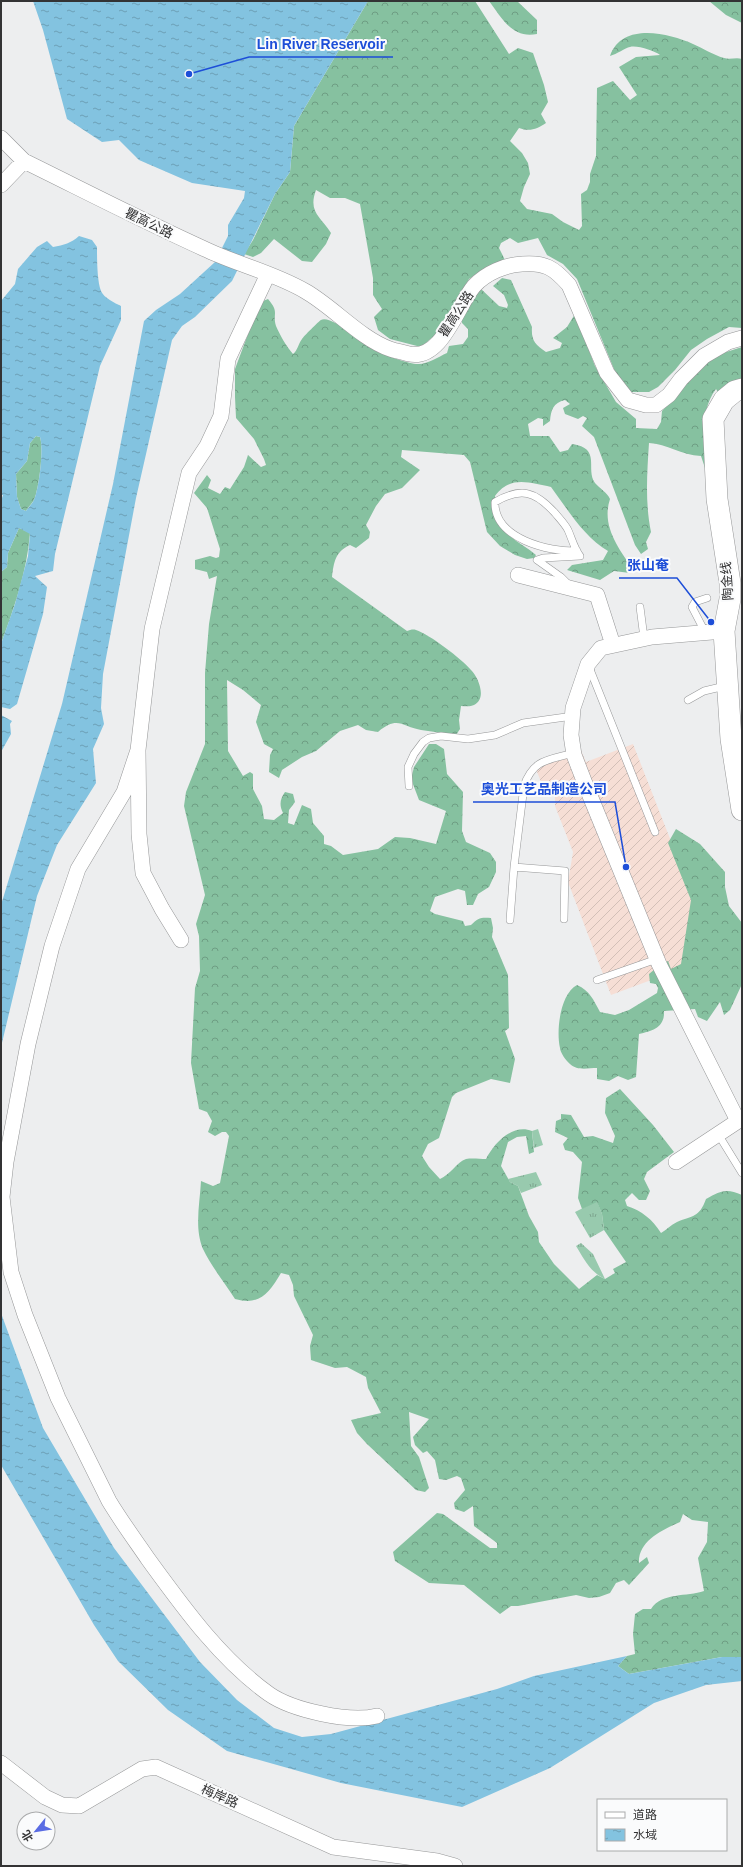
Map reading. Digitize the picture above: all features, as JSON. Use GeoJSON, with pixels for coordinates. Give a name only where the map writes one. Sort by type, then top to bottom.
{"type":"FeatureCollection","features":[{"type":"Feature","properties":{"kind":"street","name":"瞿高公路"},"geometry":{"type":"LineString","coordinates":[[1,138],[24,161],[208,251],[254,268],[305,291],[375,342],[390,349],[412,354],[420,354],[430,350],[444,334],[474,286],[491,273],[509,265],[536,262],[548,266],[559,273],[569,285],[607,373],[628,400],[646,405],[656,405],[669,395],[681,379],[704,356],[728,342],[742,338]]}},
{"type":"Feature","properties":{"kind":"street"},"geometry":{"type":"LineString","coordinates":[[1,185],[24,161]]}},
{"type":"Feature","properties":{"kind":"street"},"geometry":{"type":"LineString","coordinates":[[182,940],[162,909],[143,873],[138,834],[138,750],[152,630],[189,473],[207,446],[221,416],[228,359],[268,274]]}},
{"type":"Feature","properties":{"kind":"street","name":"陶金线"},"geometry":{"type":"LineString","coordinates":[[742,389],[735,391],[724,400],[713,419],[717,499],[730,583],[730,599],[715,632],[727,686],[731,739],[742,810]]}},
{"type":"Feature","properties":{"kind":"street"},"geometry":{"type":"LineString","coordinates":[[518,575],[598,595],[613,645]]}},
{"type":"Feature","properties":{"kind":"street"},"geometry":{"type":"LineString","coordinates":[[676,1162],[740,1121],[657,959],[574,752],[571,735],[573,708],[588,664],[601,648],[644,638],[715,632]]}},
{"type":"Feature","properties":{"kind":"street"},"geometry":{"type":"LineString","coordinates":[[730,719],[742,749]]}},
{"type":"Feature","properties":{"kind":"street"},"geometry":{"type":"LineString","coordinates":[[138,750],[124,792],[78,869],[52,946],[28,1044],[6,1162],[2,1197],[10,1272],[25,1315],[58,1398],[109,1501],[117,1515],[166,1584],[223,1654],[269,1694],[284,1702],[338,1716],[358,1719],[377,1716]]}},
{"type":"Feature","properties":{"kind":"street","name":"梅岸路"},"geometry":{"type":"LineString","coordinates":[[1,1763],[45,1797],[62,1805],[79,1806],[142,1769],[156,1767],[333,1848],[437,1860],[455,1866]]}},
{"type":"Feature","properties":{"kind":"lane"},"geometry":{"type":"LineString","coordinates":[[572,588],[561,577],[537,560],[543,558],[580,556],[568,529],[538,496],[509,494],[495,502],[495,509],[507,529],[530,544],[560,552],[577,552]]}},
{"type":"Feature","properties":{"kind":"lane"},"geometry":{"type":"LineString","coordinates":[[707,598],[695,602],[692,607],[715,632]]}},
{"type":"Feature","properties":{"kind":"lane"},"geometry":{"type":"LineString","coordinates":[[640,607],[644,638]]}},
{"type":"Feature","properties":{"kind":"lane"},"geometry":{"type":"LineString","coordinates":[[588,664],[655,832]]}},
{"type":"Feature","properties":{"kind":"lane"},"geometry":{"type":"LineString","coordinates":[[688,700],[704,691],[727,686]]}},
{"type":"Feature","properties":{"kind":"lane"},"geometry":{"type":"LineString","coordinates":[[409,786],[408,767],[414,754],[423,742],[429,738],[441,736],[468,738],[495,735],[523,723],[573,716]]}},
{"type":"Feature","properties":{"kind":"lane"},"geometry":{"type":"LineString","coordinates":[[510,920],[514,867],[524,786],[527,775],[532,768],[545,761],[574,752]]}},
{"type":"Feature","properties":{"kind":"lane"},"geometry":{"type":"LineString","coordinates":[[514,867],[565,871],[564,919]]}},
{"type":"Feature","properties":{"kind":"lane"},"geometry":{"type":"LineString","coordinates":[[597,980],[657,959]]}},
{"type":"Feature","properties":{"kind":"lane"},"geometry":{"type":"LineString","coordinates":[[718,1134],[742,1173]]}},
{"type":"Feature","properties":{"kind":"shaded area"},"geometry":{"type":"Polygon","coordinates":[[[633,744],[694,900],[686,967],[611,995],[568,882],[573,852],[555,806],[555,797],[550,785],[543,787],[534,764],[579,746],[586,762],[633,744]]]}},
{"type":"Feature","properties":{"kind":"green space"},"geometry":{"type":"Polygon","coordinates":[[[368,1],[475,1],[509,54],[518,48],[533,53],[548,102],[541,114],[546,123],[533,129],[527,130],[519,128],[510,141],[522,153],[528,163],[530,174],[520,201],[527,209],[552,214],[563,222],[579,230],[582,226],[581,194],[587,190],[596,156],[597,88],[613,81],[630,100],[637,95],[619,67],[636,57],[660,55],[646,49],[633,47],[610,56],[616,45],[625,38],[635,34],[659,34],[683,40],[724,58],[742,59],[742,328],[729,327],[691,350],[675,370],[658,387],[649,392],[631,392],[616,374],[577,279],[563,264],[547,255],[538,238],[518,243],[510,238],[501,243],[499,248],[505,260],[485,268],[469,279],[440,331],[421,347],[390,339],[378,330],[374,317],[382,309],[373,295],[373,278],[360,204],[345,198],[330,198],[316,190],[313,204],[314,209],[331,233],[326,244],[312,262],[302,261],[274,239],[261,253],[253,257],[244,254],[253,240],[275,194],[290,172],[294,126],[368,1]]]}},
{"type":"Feature","properties":{"kind":"green space"},"geometry":{"type":"Polygon","coordinates":[[[489,1],[517,1],[537,20],[537,34],[528,35],[508,26],[489,1]]]}},
{"type":"Feature","properties":{"kind":"green space"},"geometry":{"type":"Polygon","coordinates":[[[709,1],[742,1],[742,23],[726,15],[709,1]]]}},
{"type":"Feature","properties":{"kind":"green space"},"geometry":{"type":"Polygon","coordinates":[[[502,278],[511,280],[532,327],[534,342],[546,352],[560,348],[562,343],[553,338],[567,327],[575,314],[595,366],[616,402],[636,419],[636,428],[657,429],[661,422],[662,411],[704,363],[720,354],[742,347],[742,382],[718,392],[716,389],[707,407],[704,428],[706,471],[701,456],[687,454],[662,445],[649,443],[647,499],[651,532],[646,542],[648,549],[641,554],[635,545],[594,437],[582,426],[587,418],[583,416],[578,419],[565,414],[563,408],[570,404],[565,400],[555,405],[552,410],[550,421],[543,426],[543,419],[538,418],[528,424],[530,436],[549,436],[560,452],[568,450],[572,444],[581,446],[590,454],[592,477],[595,483],[607,494],[610,499],[608,519],[613,537],[633,569],[630,573],[614,571],[600,580],[567,570],[572,565],[603,560],[608,551],[584,531],[551,487],[521,482],[514,483],[501,489],[495,496],[499,518],[503,528],[513,539],[536,555],[534,558],[527,559],[515,555],[500,546],[487,532],[470,462],[464,455],[402,450],[401,457],[420,470],[402,488],[385,494],[376,506],[366,525],[370,532],[369,538],[356,548],[350,545],[338,554],[332,577],[407,631],[416,630],[422,632],[445,647],[467,665],[479,683],[481,693],[478,702],[471,706],[461,706],[459,720],[460,729],[456,735],[415,729],[395,723],[390,724],[378,732],[366,730],[358,725],[340,731],[316,751],[302,757],[282,770],[279,778],[269,772],[270,755],[273,749],[264,744],[256,722],[261,705],[243,690],[227,680],[228,751],[243,776],[250,772],[253,774],[253,789],[262,806],[264,819],[274,820],[283,813],[281,800],[283,795],[285,792],[293,794],[295,802],[289,810],[288,823],[294,825],[302,805],[311,809],[313,823],[324,836],[324,844],[331,846],[343,855],[378,849],[395,837],[410,838],[436,844],[446,811],[419,800],[411,779],[414,767],[429,744],[436,744],[444,749],[447,774],[463,792],[462,831],[466,842],[490,853],[496,862],[496,872],[489,887],[478,894],[473,905],[467,905],[465,891],[458,889],[435,897],[430,911],[435,914],[463,921],[465,926],[471,925],[480,918],[491,918],[493,928],[492,937],[508,975],[509,1028],[505,1031],[515,1059],[510,1083],[491,1079],[456,1093],[452,1097],[439,1138],[428,1144],[422,1156],[429,1167],[440,1179],[466,1159],[486,1159],[499,1141],[511,1132],[525,1129],[532,1131],[534,1152],[529,1154],[526,1136],[517,1137],[508,1142],[501,1166],[510,1182],[518,1186],[529,1216],[538,1232],[539,1242],[554,1264],[579,1289],[597,1275],[605,1279],[615,1273],[613,1269],[626,1262],[604,1230],[602,1214],[597,1202],[582,1209],[578,1198],[582,1162],[573,1152],[565,1150],[563,1144],[568,1138],[555,1132],[556,1121],[561,1119],[561,1114],[571,1115],[584,1137],[593,1136],[613,1143],[615,1136],[605,1113],[606,1098],[620,1089],[653,1125],[674,1152],[647,1172],[644,1179],[650,1191],[646,1200],[639,1200],[632,1193],[625,1200],[627,1206],[646,1216],[661,1233],[677,1222],[698,1213],[706,1199],[716,1194],[728,1191],[742,1195],[742,1657],[722,1657],[629,1674],[618,1666],[627,1656],[635,1654],[633,1634],[635,1614],[643,1609],[651,1609],[656,1604],[668,1597],[704,1591],[698,1558],[707,1542],[708,1522],[692,1520],[683,1514],[680,1522],[652,1537],[642,1548],[639,1563],[647,1557],[649,1563],[629,1585],[624,1580],[616,1583],[610,1593],[599,1597],[589,1598],[576,1595],[511,1606],[500,1614],[464,1585],[429,1583],[395,1561],[393,1552],[437,1513],[443,1514],[490,1548],[497,1548],[497,1543],[474,1526],[473,1506],[464,1512],[455,1509],[454,1503],[465,1490],[461,1478],[457,1476],[446,1480],[439,1479],[435,1460],[427,1451],[423,1453],[415,1445],[413,1437],[429,1419],[409,1412],[411,1446],[419,1457],[429,1488],[425,1492],[416,1490],[357,1433],[351,1420],[381,1413],[368,1388],[366,1377],[347,1367],[335,1368],[311,1360],[310,1346],[313,1335],[294,1296],[293,1285],[289,1275],[281,1273],[268,1292],[257,1299],[244,1301],[235,1299],[203,1249],[200,1241],[198,1224],[201,1181],[213,1186],[220,1183],[229,1136],[226,1132],[222,1132],[215,1136],[208,1132],[212,1121],[207,1112],[199,1109],[191,1063],[195,988],[200,971],[199,936],[196,924],[205,895],[184,806],[186,792],[205,744],[205,673],[209,624],[217,576],[209,579],[207,572],[195,569],[195,560],[210,556],[216,558],[219,557],[220,549],[207,508],[194,493],[207,475],[211,480],[208,488],[220,494],[225,487],[230,489],[244,467],[248,455],[261,467],[266,465],[254,439],[236,418],[235,397],[235,369],[254,318],[263,301],[268,299],[274,307],[276,326],[283,340],[293,354],[308,332],[321,320],[326,319],[351,332],[381,353],[405,362],[422,364],[447,353],[449,346],[463,344],[468,337],[468,329],[462,323],[462,317],[480,288],[499,306],[507,308],[508,305],[504,295],[493,286],[502,278]]]}},
{"type":"Feature","properties":{"kind":"green space"},"geometry":{"type":"Polygon","coordinates":[[[36,436],[40,437],[41,442],[39,478],[36,495],[26,511],[21,509],[17,497],[16,474],[27,461],[30,443],[36,436]]]}},
{"type":"Feature","properties":{"kind":"green space"},"geometry":{"type":"Polygon","coordinates":[[[19,528],[30,533],[26,562],[11,617],[1,644],[1,572],[7,567],[8,553],[19,528]]]}},
{"type":"Feature","properties":{"kind":"green space"},"geometry":{"type":"Polygon","coordinates":[[[676,829],[700,844],[725,872],[725,887],[729,906],[742,923],[742,984],[730,1010],[724,1015],[720,1002],[707,1021],[698,1017],[695,1009],[664,1011],[664,1016],[660,1025],[653,1030],[639,1034],[636,1077],[628,1080],[618,1076],[609,1081],[597,1079],[597,1068],[576,1068],[567,1061],[560,1050],[559,1023],[563,1004],[571,990],[577,985],[588,993],[600,1012],[615,1015],[629,1010],[657,993],[658,988],[656,984],[650,983],[649,974],[661,964],[668,961],[671,969],[681,964],[691,900],[668,843],[676,829]]]}},
{"type":"Feature","properties":{"kind":"green space"},"geometry":{"type":"Polygon","coordinates":[[[538,1129],[543,1145],[534,1148],[532,1131],[538,1129]]]}},
{"type":"Feature","properties":{"kind":"green space"},"geometry":{"type":"Polygon","coordinates":[[[536,1172],[542,1185],[521,1193],[518,1186],[510,1182],[508,1179],[536,1172]]]}},
{"type":"Feature","properties":{"kind":"green space"},"geometry":{"type":"Polygon","coordinates":[[[597,1201],[602,1214],[604,1230],[590,1238],[575,1212],[597,1201]]]}},
{"type":"Feature","properties":{"kind":"green space"},"geometry":{"type":"Polygon","coordinates":[[[581,1243],[593,1254],[605,1279],[595,1273],[585,1260],[576,1246],[581,1243]]]}},
{"type":"Feature","properties":{"kind":"water"},"geometry":{"type":"Polygon","coordinates":[[[33,1],[368,1],[294,126],[290,172],[275,194],[232,281],[195,317],[182,326],[172,340],[136,498],[103,674],[101,708],[104,724],[93,749],[96,783],[57,845],[37,896],[1,1047],[1,905],[62,704],[113,484],[144,321],[156,310],[180,294],[215,262],[228,236],[228,225],[244,198],[245,191],[192,183],[139,160],[119,140],[102,142],[67,119],[43,30],[33,1]]]}},
{"type":"Feature","properties":{"kind":"water"},"geometry":{"type":"Polygon","coordinates":[[[79,236],[92,240],[97,247],[98,276],[101,291],[107,298],[121,306],[121,320],[100,366],[55,554],[53,571],[35,576],[47,587],[43,614],[17,704],[10,709],[1,707],[1,644],[15,604],[28,556],[30,534],[19,528],[8,553],[7,567],[1,572],[1,501],[3,495],[1,495],[1,301],[15,284],[18,269],[37,247],[47,241],[53,247],[61,245],[79,236]],[[36,436],[30,443],[27,461],[16,474],[17,497],[21,509],[26,511],[34,500],[38,487],[41,459],[40,437],[36,436]]]}},
{"type":"Feature","properties":{"kind":"water"},"geometry":{"type":"Polygon","coordinates":[[[1,715],[12,721],[10,724],[11,734],[1,752],[1,715]]]}},
{"type":"Feature","properties":{"kind":"water"},"geometry":{"type":"Polygon","coordinates":[[[1,1313],[43,1428],[114,1548],[200,1662],[237,1700],[274,1728],[302,1737],[331,1734],[497,1689],[534,1676],[627,1656],[618,1666],[629,1674],[722,1657],[742,1657],[742,1681],[706,1685],[654,1703],[550,1768],[462,1807],[341,1783],[227,1751],[168,1710],[118,1661],[94,1625],[1,1465],[1,1313]]]}},
{"type":"Feature","properties":{"kind":"place","name":"Lin River Reservoir"},"geometry":{"type":"Point","coordinates":[189,74]}},
{"type":"Feature","properties":{"kind":"place","name":"张山奄"},"geometry":{"type":"Point","coordinates":[711,622]}},
{"type":"Feature","properties":{"kind":"place","name":"奥光工艺品制造公司"},"geometry":{"type":"Point","coordinates":[626,867]}}]}
